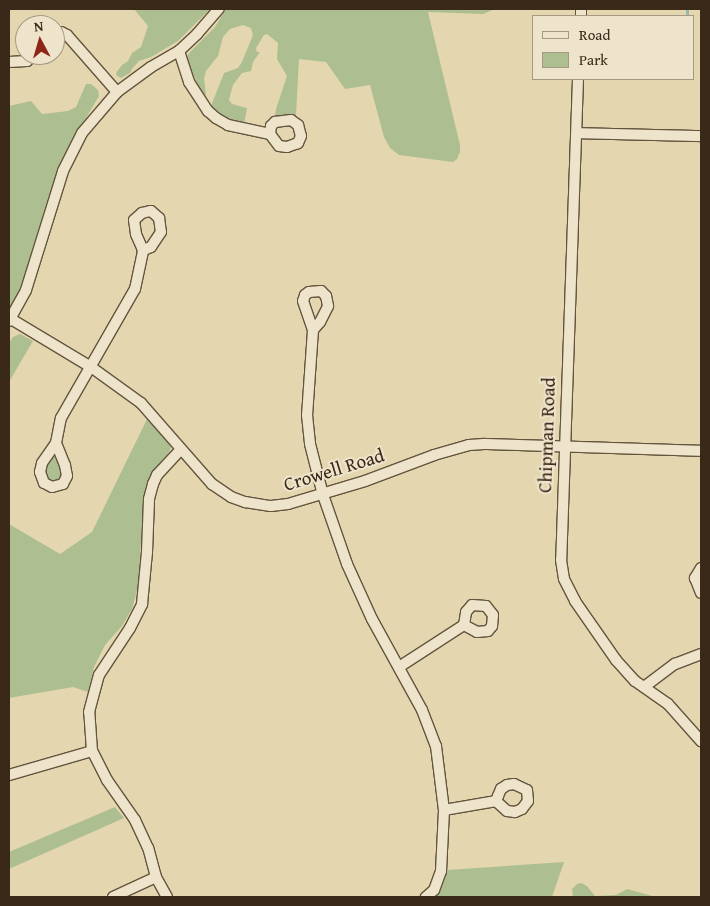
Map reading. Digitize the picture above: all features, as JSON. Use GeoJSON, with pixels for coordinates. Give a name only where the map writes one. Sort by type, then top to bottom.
{"type":"FeatureCollection","features":[{"type":"Feature","properties":{"kind":"street"},"geometry":{"type":"LineString","coordinates":[[10,320],[23,297],[32,275],[66,162],[82,133],[117,92],[151,67],[179,51],[219,9]]}},
{"type":"Feature","properties":{"kind":"street"},"geometry":{"type":"LineString","coordinates":[[65,34],[117,92]]}},
{"type":"Feature","properties":{"kind":"street"},"geometry":{"type":"LineString","coordinates":[[179,51],[189,82],[208,111],[228,125],[270,134]]}},
{"type":"Feature","properties":{"kind":"street","name":"Chipman Road"},"geometry":{"type":"LineString","coordinates":[[578,80],[560,542],[564,578],[575,601],[616,660],[644,687],[668,704],[701,741]]}},
{"type":"Feature","properties":{"kind":"street"},"geometry":{"type":"LineString","coordinates":[[577,132],[701,136]]}},
{"type":"Feature","properties":{"kind":"street"},"geometry":{"type":"LineString","coordinates":[[56,443],[61,418],[135,289],[143,250]]}},
{"type":"Feature","properties":{"kind":"street","name":"Crowell Road"},"geometry":{"type":"LineString","coordinates":[[10,320],[91,367],[141,403],[212,484],[231,497],[245,502],[271,506],[288,504],[469,445],[565,445],[701,451]]}},
{"type":"Feature","properties":{"kind":"street"},"geometry":{"type":"LineString","coordinates":[[313,330],[308,429],[323,494],[347,564],[372,619],[430,727],[441,777],[444,810],[441,871],[434,890],[426,897]]}},
{"type":"Feature","properties":{"kind":"street"},"geometry":{"type":"LineString","coordinates":[[167,897],[156,877],[148,848],[135,820],[107,780],[92,751],[88,712],[93,691],[104,665],[130,628],[142,604],[150,499],[153,484],[181,449]]}},
{"type":"Feature","properties":{"kind":"street"},"geometry":{"type":"LineString","coordinates":[[701,568],[694,578],[701,593]]}},
{"type":"Feature","properties":{"kind":"street"},"geometry":{"type":"LineString","coordinates":[[399,668],[464,625]]}},
{"type":"Feature","properties":{"kind":"street"},"geometry":{"type":"LineString","coordinates":[[644,687],[675,664],[701,654]]}},
{"type":"Feature","properties":{"kind":"street"},"geometry":{"type":"LineString","coordinates":[[9,775],[92,751]]}},
{"type":"Feature","properties":{"kind":"street"},"geometry":{"type":"LineString","coordinates":[[444,810],[496,801]]}},
{"type":"Feature","properties":{"kind":"street"},"geometry":{"type":"LineString","coordinates":[[114,897],[156,877]]}},
{"type":"Feature","properties":{"kind":"green space"},"geometry":{"type":"Polygon","coordinates":[[[134,9],[210,9],[178,41],[151,57],[139,61],[130,73],[121,78],[116,73],[128,61],[132,53],[141,47],[148,26],[134,9]]]}},
{"type":"Feature","properties":{"kind":"green space"},"geometry":{"type":"Polygon","coordinates":[[[226,9],[495,9],[483,14],[428,12],[460,145],[457,159],[453,162],[399,155],[390,148],[384,137],[370,85],[345,89],[326,62],[299,59],[296,115],[295,117],[277,119],[275,116],[276,109],[287,76],[277,59],[278,43],[267,34],[264,35],[256,48],[257,52],[260,52],[253,62],[251,71],[242,73],[233,85],[229,100],[232,104],[247,108],[244,124],[231,121],[211,106],[224,73],[238,68],[242,62],[253,35],[251,28],[243,25],[230,29],[223,37],[218,56],[206,71],[204,78],[206,95],[202,94],[187,61],[187,56],[215,27],[226,9]]]}},
{"type":"Feature","properties":{"kind":"green space"},"geometry":{"type":"Polygon","coordinates":[[[86,84],[91,84],[98,90],[99,96],[63,157],[21,288],[9,311],[9,106],[31,101],[42,114],[68,111],[76,107],[86,84]]]}},
{"type":"Feature","properties":{"kind":"green space"},"geometry":{"type":"Polygon","coordinates":[[[20,334],[33,341],[9,382],[9,343],[13,337],[20,334]]]}},
{"type":"Feature","properties":{"kind":"green space"},"geometry":{"type":"Polygon","coordinates":[[[148,417],[171,445],[170,451],[149,479],[144,497],[138,587],[132,609],[122,626],[105,645],[94,667],[88,692],[73,687],[9,698],[9,524],[60,554],[92,532],[148,417]]]}},
{"type":"Feature","properties":{"kind":"green space"},"geometry":{"type":"Polygon","coordinates":[[[53,454],[56,456],[62,469],[62,480],[48,483],[42,471],[53,454]]]}},
{"type":"Feature","properties":{"kind":"green space"},"geometry":{"type":"Polygon","coordinates":[[[115,807],[124,818],[9,869],[9,852],[115,807]]]}},
{"type":"Feature","properties":{"kind":"green space"},"geometry":{"type":"Polygon","coordinates":[[[564,862],[552,897],[436,897],[447,870],[564,862]]]}},
{"type":"Feature","properties":{"kind":"green space"},"geometry":{"type":"Polygon","coordinates":[[[581,883],[587,886],[595,896],[616,895],[627,889],[656,897],[573,897],[572,889],[581,883]]]}},
{"type":"Feature","properties":{"kind":"waterway"},"geometry":{"type":"LineString","coordinates":[[687,9],[687,15]]}}]}
